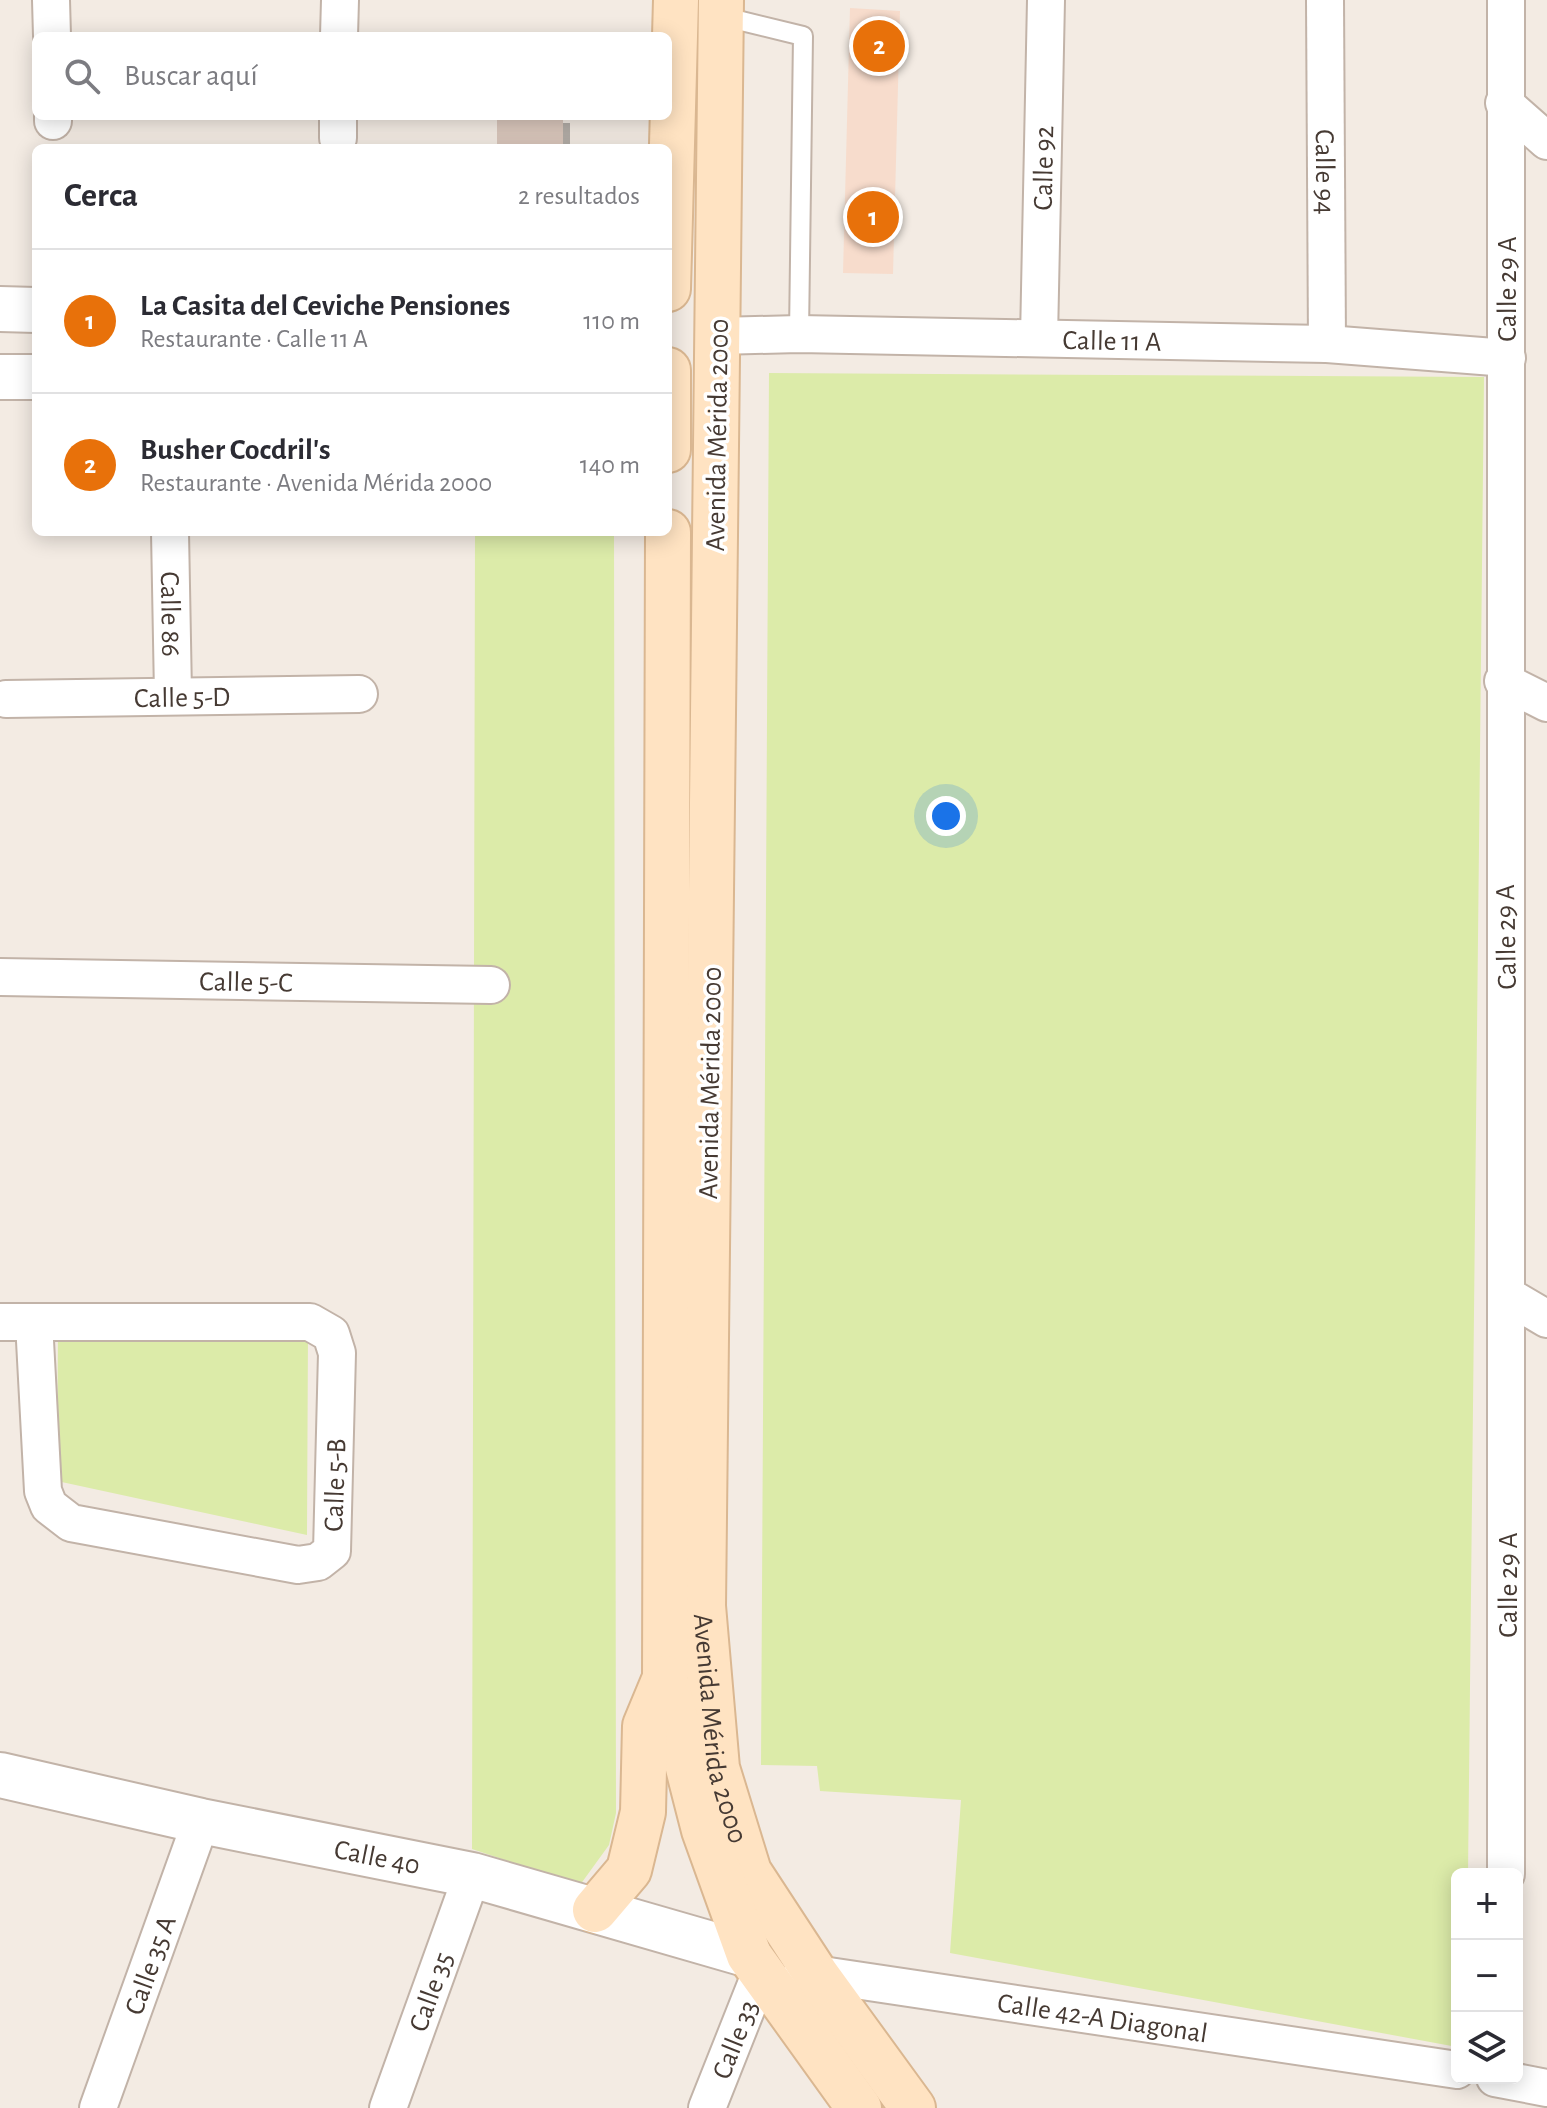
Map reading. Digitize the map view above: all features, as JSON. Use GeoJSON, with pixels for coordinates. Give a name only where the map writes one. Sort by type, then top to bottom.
{"type":"FeatureCollection","features":[{"type":"Feature","properties":{"kind":"main road"},"geometry":{"type":"LineString","coordinates":[[672,144],[676,0]]}},
{"type":"Feature","properties":{"kind":"main road","name":"Avenida Mérida 2000"},"geometry":{"type":"LineString","coordinates":[[721,8],[703,1606],[717,1768],[749,1872],[817,1976],[913,2108]]}},
{"type":"Feature","properties":{"kind":"main road","name":"Avenida Mérida 2000"},"geometry":{"type":"LineString","coordinates":[[668,536],[665,1678],[704,1830],[755,1963],[859,2108]]}},
{"type":"Feature","properties":{"kind":"main road"},"geometry":{"type":"LineString","coordinates":[[595,1910],[629,1870],[643,1812],[645,1726],[665,1678]]}},
{"type":"Feature","properties":{"kind":"street"},"geometry":{"type":"LineString","coordinates":[[51,0],[52,32]]}},
{"type":"Feature","properties":{"kind":"street"},"geometry":{"type":"LineString","coordinates":[[339,32],[340,0]]}},
{"type":"Feature","properties":{"kind":"street","name":"Calle 92"},"geometry":{"type":"LineString","coordinates":[[1039,338],[1046,0]]}},
{"type":"Feature","properties":{"kind":"street","name":"Calle 94"},"geometry":{"type":"LineString","coordinates":[[1325,0],[1327,344]]}},
{"type":"Feature","properties":{"kind":"street","name":"Calle 29 A"},"geometry":{"type":"LineString","coordinates":[[1506,0],[1507,358],[1503,681],[1508,1296],[1506,1868]]}},
{"type":"Feature","properties":{"kind":"street"},"geometry":{"type":"LineString","coordinates":[[1504,103],[1547,141]]}},
{"type":"Feature","properties":{"kind":"street"},"geometry":{"type":"LineString","coordinates":[[0,309],[32,310]]}},
{"type":"Feature","properties":{"kind":"street","name":"Calle 11 A"},"geometry":{"type":"LineString","coordinates":[[718,336],[799,334],[1327,344],[1507,358]]}},
{"type":"Feature","properties":{"kind":"street"},"geometry":{"type":"LineString","coordinates":[[0,377],[32,377]]}},
{"type":"Feature","properties":{"kind":"street","name":"Calle 86"},"geometry":{"type":"LineString","coordinates":[[170,536],[173,694]]}},
{"type":"Feature","properties":{"kind":"street"},"geometry":{"type":"LineString","coordinates":[[1503,681],[1547,703]]}},
{"type":"Feature","properties":{"kind":"street","name":"Calle 5-D"},"geometry":{"type":"LineString","coordinates":[[6,699],[173,694],[359,694]]}},
{"type":"Feature","properties":{"kind":"street","name":"Calle 5-C"},"geometry":{"type":"LineString","coordinates":[[0,977],[491,985]]}},
{"type":"Feature","properties":{"kind":"street"},"geometry":{"type":"LineString","coordinates":[[1508,1296],[1547,1319]]}},
{"type":"Feature","properties":{"kind":"street","name":"Calle 5-B"},"geometry":{"type":"LineString","coordinates":[[17,1322],[310,1322],[331,1334],[337,1353],[332,1551],[318,1562],[298,1565],[71,1523],[49,1506],[43,1491],[17,1322]]}},
{"type":"Feature","properties":{"kind":"street","name":"Calle 40"},"geometry":{"type":"LineString","coordinates":[[0,1775],[201,1821],[472,1875],[595,1910],[755,1963]]}},
{"type":"Feature","properties":{"kind":"street","name":"Calle 35 A"},"geometry":{"type":"LineString","coordinates":[[98,2108],[201,1821]]}},
{"type":"Feature","properties":{"kind":"street","name":"Calle 35"},"geometry":{"type":"LineString","coordinates":[[388,2108],[472,1875]]}},
{"type":"Feature","properties":{"kind":"street","name":"Calle 42-A Diagonal"},"geometry":{"type":"LineString","coordinates":[[755,1963],[817,1976],[1451,2069]]}},
{"type":"Feature","properties":{"kind":"street","name":"Calle 33"},"geometry":{"type":"LineString","coordinates":[[707,2108],[755,1963]]}},
{"type":"Feature","properties":{"kind":"street"},"geometry":{"type":"LineString","coordinates":[[1523,2083],[1547,2088]]}},
{"type":"Feature","properties":{"kind":"lane"},"geometry":{"type":"LineString","coordinates":[[721,8],[803,36],[799,334]]}},
{"type":"Feature","properties":{"kind":"shaded area"},"geometry":{"type":"Polygon","coordinates":[[[850,8],[900,11],[893,274],[843,273],[850,8]]]}},
{"type":"Feature","properties":{"kind":"green space"},"geometry":{"type":"Polygon","coordinates":[[[769,373],[1484,377],[1468,1868],[1451,1868],[1451,2046],[950,1953],[961,1800],[820,1791],[817,1766],[761,1765],[769,373]]]}},
{"type":"Feature","properties":{"kind":"green space"},"geometry":{"type":"Polygon","coordinates":[[[475,536],[614,536],[616,1813],[609,1845],[580,1885],[472,1849],[475,536]]]}},
{"type":"Feature","properties":{"kind":"green space"},"geometry":{"type":"Polygon","coordinates":[[[58,1329],[308,1332],[307,1535],[57,1481],[58,1329]]]}},
{"type":"Feature","properties":{"kind":"building"},"geometry":{"type":"Polygon","coordinates":[[[497,120],[563,120],[563,144],[497,144],[497,120]]]}},
{"type":"Feature","properties":{"kind":"place","name":"Busher Cocdril's"},"geometry":{"type":"Point","coordinates":[879,46]}},
{"type":"Feature","properties":{"kind":"place","name":"La Casita del Ceviche Pensiones"},"geometry":{"type":"Point","coordinates":[873,217]}}]}
